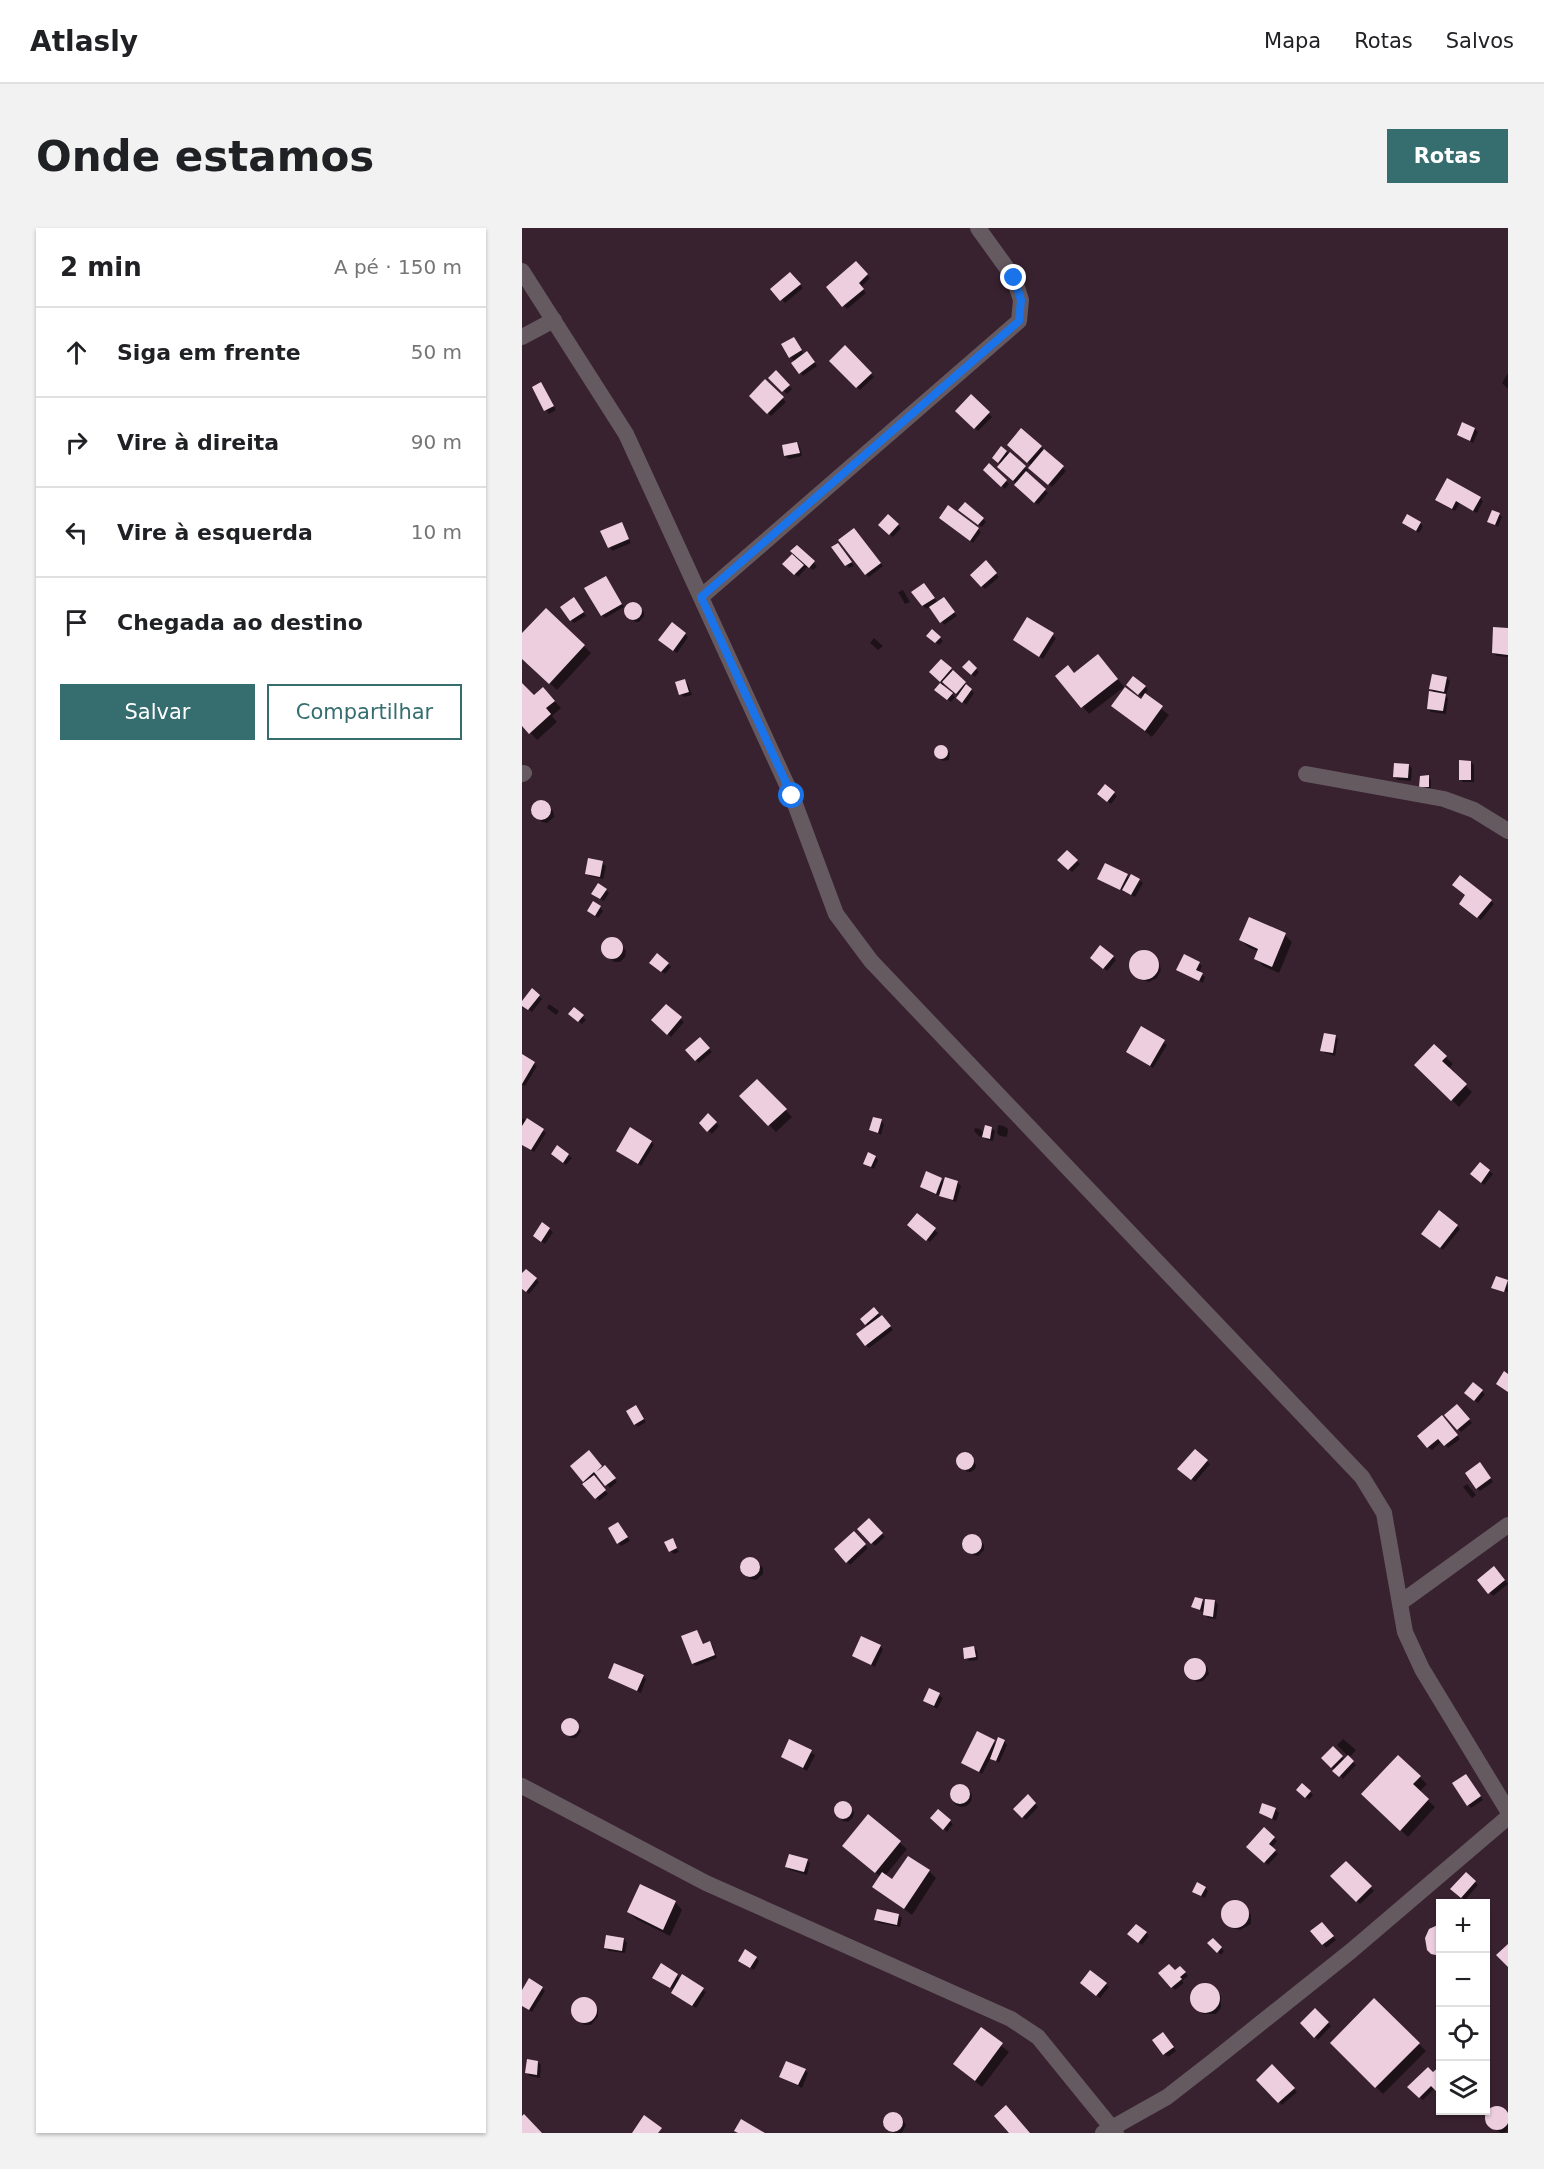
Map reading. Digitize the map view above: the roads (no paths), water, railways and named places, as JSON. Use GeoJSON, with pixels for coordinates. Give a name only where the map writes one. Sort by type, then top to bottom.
{"type":"FeatureCollection","features":[{"type":"Feature","properties":{"kind":"street"},"geometry":{"type":"LineString","coordinates":[[701,597],[1019,321],[1021,300],[1014,278],[978,228]]}},
{"type":"Feature","properties":{"kind":"street"},"geometry":{"type":"LineString","coordinates":[[522,271],[626,434],[792,796],[836,914],[871,961],[1362,1477],[1384,1513],[1405,1632],[1422,1669],[1508,1811]]}},
{"type":"Feature","properties":{"kind":"street"},"geometry":{"type":"LineString","coordinates":[[522,337],[554,320]]}},
{"type":"Feature","properties":{"kind":"street"},"geometry":{"type":"LineString","coordinates":[[1306,774],[1444,799],[1474,810],[1508,831]]}},
{"type":"Feature","properties":{"kind":"street"},"geometry":{"type":"LineString","coordinates":[[1400,1603],[1508,1525]]}},
{"type":"Feature","properties":{"kind":"street"},"geometry":{"type":"LineString","coordinates":[[522,1786],[705,1883],[1011,2019],[1038,2037],[1110,2131],[1167,2097],[1212,2062],[1351,1951],[1508,1817]]}}]}
